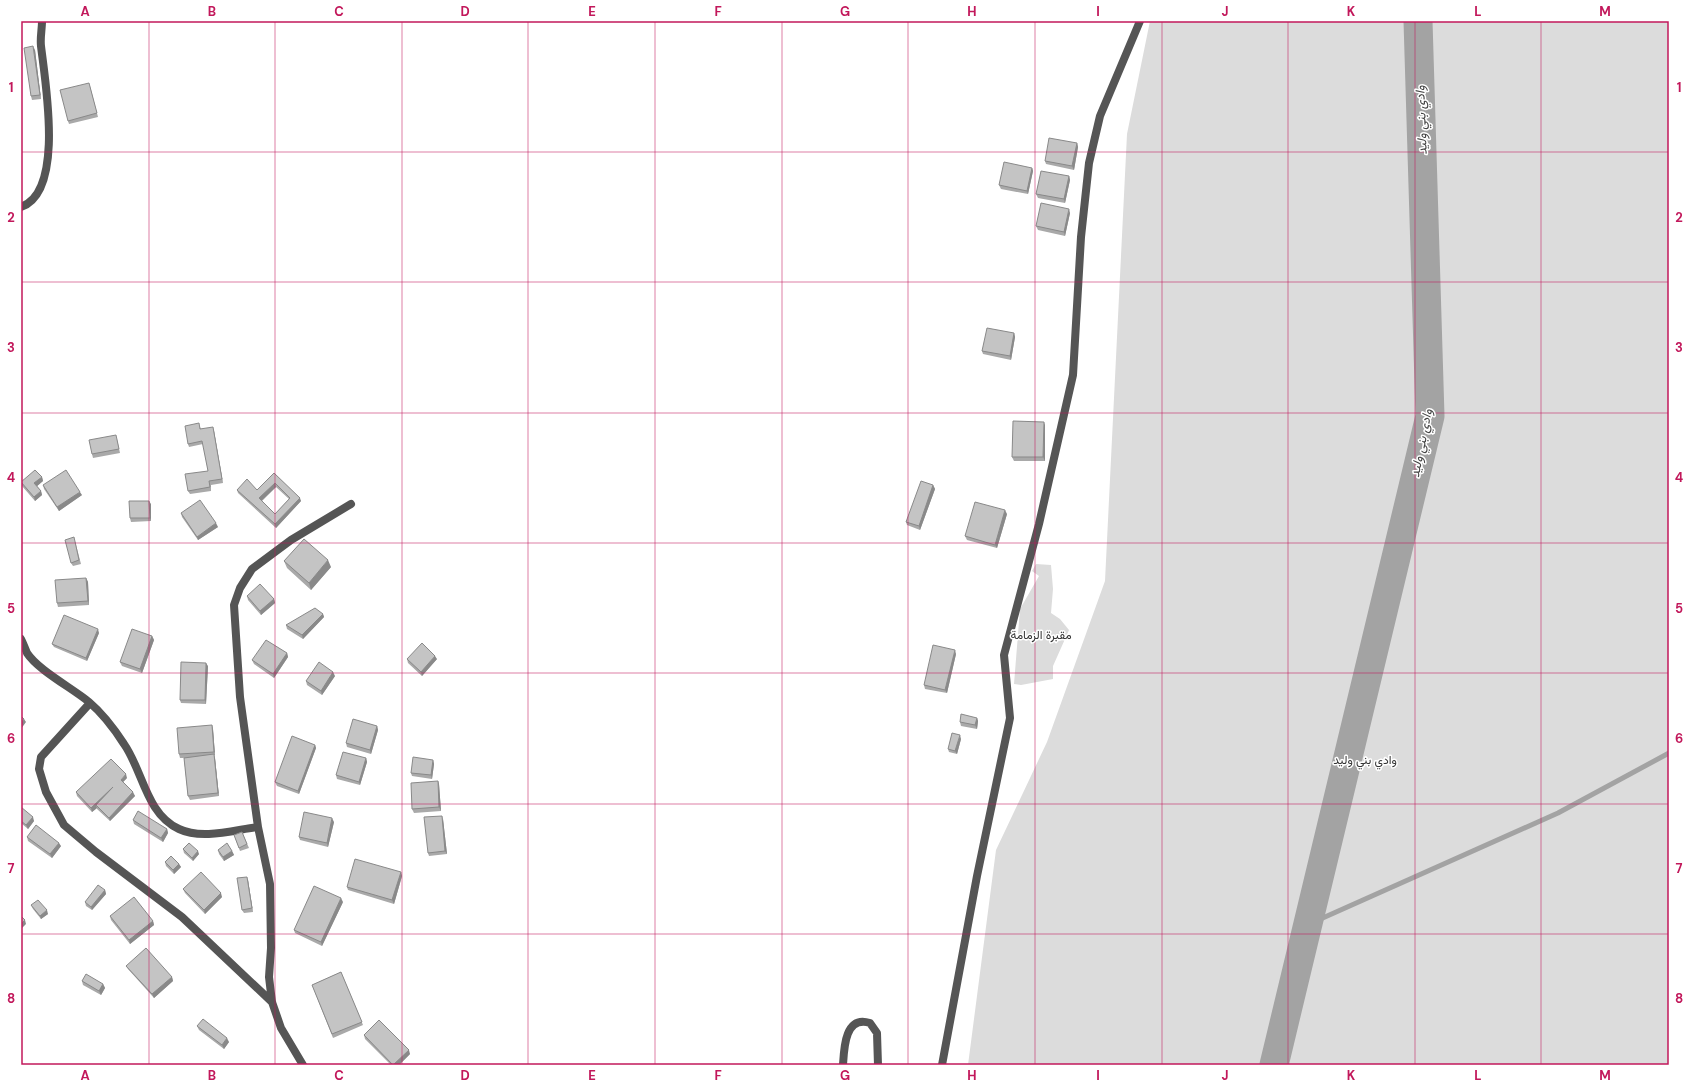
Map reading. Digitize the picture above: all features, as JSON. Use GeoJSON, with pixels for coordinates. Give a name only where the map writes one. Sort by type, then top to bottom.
{"type":"FeatureCollection","features":[{"type":"Feature","properties":{"kind":"street"},"geometry":{"type":"LineString","coordinates":[[21,206],[38,194],[45,176],[50,146],[41,45],[42,21]]}},
{"type":"Feature","properties":{"kind":"street"},"geometry":{"type":"LineString","coordinates":[[942,1065],[976,876],[1010,718],[1004,655],[1039,524],[1073,375],[1081,237],[1089,163],[1100,116],[1140,21]]}},
{"type":"Feature","properties":{"kind":"street"},"geometry":{"type":"LineString","coordinates":[[303,1065],[281,1028],[272,1002],[269,977],[271,948],[270,884],[258,827],[240,697],[234,605],[240,588],[252,569],[291,540],[351,504]]}},
{"type":"Feature","properties":{"kind":"street"},"geometry":{"type":"LineString","coordinates":[[21,639],[27,653],[35,662],[90,703],[125,745],[138,768],[153,805],[165,820],[180,830],[204,834],[258,827]]}},
{"type":"Feature","properties":{"kind":"street"},"geometry":{"type":"LineString","coordinates":[[90,703],[41,757],[39,769],[46,792],[64,825],[96,852],[182,917],[272,1002]]}},
{"type":"Feature","properties":{"kind":"street"},"geometry":{"type":"LineString","coordinates":[[843,1065],[844,1046],[847,1032],[856,1023],[863,1021],[870,1023],[877,1033],[878,1065]]}},
{"type":"Feature","properties":{"kind":"green space","name":"وادي بني وليد"},"geometry":{"type":"Polygon","coordinates":[[[1150,21],[1669,21],[1669,1065],[968,1065],[996,850],[1047,742],[1105,581],[1127,134],[1150,21]]]}},
{"type":"Feature","properties":{"kind":"green space","name":"مقبرة الزمامة"},"geometry":{"type":"Polygon","coordinates":[[[1036,564],[1051,565],[1053,589],[1051,613],[1060,619],[1069,630],[1053,666],[1053,679],[1021,685],[1014,684],[1020,609],[1039,576],[1032,571],[1036,564]]]}},
{"type":"Feature","properties":{"kind":"building"},"geometry":{"type":"Polygon","coordinates":[[[33,46],[40,95],[31,96],[24,48],[33,46]]]}},
{"type":"Feature","properties":{"kind":"building"},"geometry":{"type":"Polygon","coordinates":[[[89,83],[97,113],[68,121],[60,90],[89,83]]]}},
{"type":"Feature","properties":{"kind":"building"},"geometry":{"type":"Polygon","coordinates":[[[1049,138],[1077,143],[1072,166],[1045,161],[1049,138]]]}},
{"type":"Feature","properties":{"kind":"building"},"geometry":{"type":"Polygon","coordinates":[[[1004,162],[1032,168],[1027,191],[999,185],[1004,162]]]}},
{"type":"Feature","properties":{"kind":"building"},"geometry":{"type":"Polygon","coordinates":[[[1041,171],[1069,176],[1064,199],[1036,194],[1041,171]]]}},
{"type":"Feature","properties":{"kind":"building"},"geometry":{"type":"Polygon","coordinates":[[[1041,203],[1069,209],[1064,232],[1036,226],[1041,203]]]}},
{"type":"Feature","properties":{"kind":"building"},"geometry":{"type":"Polygon","coordinates":[[[987,328],[1014,333],[1010,356],[982,351],[987,328]]]}},
{"type":"Feature","properties":{"kind":"building"},"geometry":{"type":"Polygon","coordinates":[[[1013,421],[1044,422],[1043,457],[1012,457],[1013,421]]]}},
{"type":"Feature","properties":{"kind":"building"},"geometry":{"type":"Polygon","coordinates":[[[199,423],[200,429],[213,427],[222,479],[209,481],[210,487],[188,491],[185,474],[208,471],[202,441],[188,444],[185,426],[199,423]]]}},
{"type":"Feature","properties":{"kind":"building"},"geometry":{"type":"Polygon","coordinates":[[[116,435],[119,449],[92,454],[89,440],[116,435]]]}},
{"type":"Feature","properties":{"kind":"building"},"geometry":{"type":"Polygon","coordinates":[[[35,470],[42,477],[34,483],[41,491],[34,497],[21,482],[35,470]]]}},
{"type":"Feature","properties":{"kind":"building"},"geometry":{"type":"Polygon","coordinates":[[[66,470],[80,492],[57,507],[43,485],[66,470]]]}},
{"type":"Feature","properties":{"kind":"building"},"geometry":{"type":"Polygon","coordinates":[[[274,473],[300,498],[275,524],[237,490],[247,479],[257,490],[274,473]],[[275,483],[259,498],[275,514],[290,498],[275,483]]]}},
{"type":"Feature","properties":{"kind":"building"},"geometry":{"type":"Polygon","coordinates":[[[921,481],[933,485],[919,526],[906,522],[921,481]]]}},
{"type":"Feature","properties":{"kind":"building"},"geometry":{"type":"Polygon","coordinates":[[[200,500],[216,523],[197,537],[181,513],[200,500]]]}},
{"type":"Feature","properties":{"kind":"building"},"geometry":{"type":"Polygon","coordinates":[[[129,501],[149,501],[150,518],[130,518],[129,501]]]}},
{"type":"Feature","properties":{"kind":"building"},"geometry":{"type":"Polygon","coordinates":[[[975,502],[1005,510],[995,545],[965,536],[975,502]]]}},
{"type":"Feature","properties":{"kind":"building"},"geometry":{"type":"Polygon","coordinates":[[[74,537],[79,560],[71,563],[65,540],[74,537]]]}},
{"type":"Feature","properties":{"kind":"building"},"geometry":{"type":"Polygon","coordinates":[[[304,539],[328,560],[309,583],[284,561],[304,539]]]}},
{"type":"Feature","properties":{"kind":"building"},"geometry":{"type":"Polygon","coordinates":[[[86,578],[88,601],[57,603],[55,580],[86,578]]]}},
{"type":"Feature","properties":{"kind":"building"},"geometry":{"type":"Polygon","coordinates":[[[260,584],[274,599],[260,611],[247,596],[260,584]]]}},
{"type":"Feature","properties":{"kind":"building"},"geometry":{"type":"Polygon","coordinates":[[[315,608],[323,614],[302,635],[286,625],[315,608]]]}},
{"type":"Feature","properties":{"kind":"building"},"geometry":{"type":"Polygon","coordinates":[[[64,615],[98,629],[86,658],[52,644],[64,615]]]}},
{"type":"Feature","properties":{"kind":"building"},"geometry":{"type":"Polygon","coordinates":[[[132,629],[152,636],[140,669],[120,662],[132,629]]]}},
{"type":"Feature","properties":{"kind":"building"},"geometry":{"type":"Polygon","coordinates":[[[266,640],[287,653],[273,674],[252,660],[266,640]]]}},
{"type":"Feature","properties":{"kind":"building"},"geometry":{"type":"Polygon","coordinates":[[[422,643],[435,656],[421,672],[407,659],[422,643]]]}},
{"type":"Feature","properties":{"kind":"building"},"geometry":{"type":"Polygon","coordinates":[[[933,645],[955,650],[945,690],[924,685],[933,645]]]}},
{"type":"Feature","properties":{"kind":"building"},"geometry":{"type":"Polygon","coordinates":[[[181,662],[206,663],[205,700],[180,700],[181,662]]]}},
{"type":"Feature","properties":{"kind":"building"},"geometry":{"type":"Polygon","coordinates":[[[319,662],[333,672],[321,691],[306,681],[319,662]]]}},
{"type":"Feature","properties":{"kind":"building"},"geometry":{"type":"Polygon","coordinates":[[[961,714],[977,718],[975,725],[960,722],[961,714]]]}},
{"type":"Feature","properties":{"kind":"building"},"geometry":{"type":"Polygon","coordinates":[[[21,716],[24,719],[21,723],[21,716]]]}},
{"type":"Feature","properties":{"kind":"building"},"geometry":{"type":"Polygon","coordinates":[[[353,719],[377,726],[370,750],[346,743],[353,719]]]}},
{"type":"Feature","properties":{"kind":"building"},"geometry":{"type":"Polygon","coordinates":[[[212,725],[214,752],[179,754],[177,728],[212,725]]]}},
{"type":"Feature","properties":{"kind":"building"},"geometry":{"type":"Polygon","coordinates":[[[952,733],[960,735],[955,751],[948,749],[952,733]]]}},
{"type":"Feature","properties":{"kind":"building"},"geometry":{"type":"Polygon","coordinates":[[[292,736],[315,745],[298,791],[275,782],[292,736]]]}},
{"type":"Feature","properties":{"kind":"building"},"geometry":{"type":"Polygon","coordinates":[[[343,752],[366,758],[359,782],[336,775],[343,752]]]}},
{"type":"Feature","properties":{"kind":"building"},"geometry":{"type":"Polygon","coordinates":[[[214,754],[218,793],[188,796],[184,758],[214,754]]]}},
{"type":"Feature","properties":{"kind":"building"},"geometry":{"type":"Polygon","coordinates":[[[413,757],[433,760],[431,775],[411,773],[413,757]]]}},
{"type":"Feature","properties":{"kind":"building"},"geometry":{"type":"Polygon","coordinates":[[[111,759],[126,774],[121,780],[133,792],[109,818],[96,805],[113,787],[91,808],[76,792],[111,759]]]}},
{"type":"Feature","properties":{"kind":"building"},"geometry":{"type":"Polygon","coordinates":[[[438,781],[439,807],[412,809],[411,783],[438,781]]]}},
{"type":"Feature","properties":{"kind":"building"},"geometry":{"type":"Polygon","coordinates":[[[21,807],[33,817],[26,825],[21,821],[21,807]]]}},
{"type":"Feature","properties":{"kind":"building"},"geometry":{"type":"Polygon","coordinates":[[[138,811],[167,829],[161,838],[133,820],[138,811]]]}},
{"type":"Feature","properties":{"kind":"building"},"geometry":{"type":"Polygon","coordinates":[[[304,812],[332,818],[327,843],[299,837],[304,812]]]}},
{"type":"Feature","properties":{"kind":"building"},"geometry":{"type":"Polygon","coordinates":[[[442,816],[445,851],[428,853],[424,817],[442,816]]]}},
{"type":"Feature","properties":{"kind":"building"},"geometry":{"type":"Polygon","coordinates":[[[36,825],[59,843],[50,854],[27,837],[36,825]]]}},
{"type":"Feature","properties":{"kind":"building"},"geometry":{"type":"Polygon","coordinates":[[[242,832],[247,844],[239,848],[234,835],[242,832]]]}},
{"type":"Feature","properties":{"kind":"building"},"geometry":{"type":"Polygon","coordinates":[[[189,843],[198,851],[192,858],[183,849],[189,843]]]}},
{"type":"Feature","properties":{"kind":"building"},"geometry":{"type":"Polygon","coordinates":[[[227,843],[232,851],[223,857],[218,850],[227,843]]]}},
{"type":"Feature","properties":{"kind":"building"},"geometry":{"type":"Polygon","coordinates":[[[171,856],[179,864],[173,870],[165,862],[171,856]]]}},
{"type":"Feature","properties":{"kind":"building"},"geometry":{"type":"Polygon","coordinates":[[[355,859],[401,872],[392,900],[347,887],[355,859]]]}},
{"type":"Feature","properties":{"kind":"building"},"geometry":{"type":"Polygon","coordinates":[[[201,872],[221,893],[204,910],[183,889],[201,872]]]}},
{"type":"Feature","properties":{"kind":"building"},"geometry":{"type":"Polygon","coordinates":[[[247,877],[252,908],[242,910],[237,878],[247,877]]]}},
{"type":"Feature","properties":{"kind":"building"},"geometry":{"type":"Polygon","coordinates":[[[98,885],[105,890],[91,907],[85,902],[98,885]]]}},
{"type":"Feature","properties":{"kind":"building"},"geometry":{"type":"Polygon","coordinates":[[[314,886],[341,898],[321,942],[294,930],[314,886]]]}},
{"type":"Feature","properties":{"kind":"building"},"geometry":{"type":"Polygon","coordinates":[[[134,897],[153,921],[129,940],[110,916],[134,897]]]}},
{"type":"Feature","properties":{"kind":"building"},"geometry":{"type":"Polygon","coordinates":[[[38,900],[47,910],[40,916],[31,905],[38,900]]]}},
{"type":"Feature","properties":{"kind":"building"},"geometry":{"type":"Polygon","coordinates":[[[21,916],[25,920],[21,924],[21,916]]]}},
{"type":"Feature","properties":{"kind":"building"},"geometry":{"type":"Polygon","coordinates":[[[146,948],[172,977],[152,994],[126,966],[146,948]]]}},
{"type":"Feature","properties":{"kind":"building"},"geometry":{"type":"Polygon","coordinates":[[[341,972],[362,1022],[332,1034],[312,985],[341,972]]]}},
{"type":"Feature","properties":{"kind":"building"},"geometry":{"type":"Polygon","coordinates":[[[86,974],[103,984],[99,991],[82,981],[86,974]]]}},
{"type":"Feature","properties":{"kind":"building"},"geometry":{"type":"Polygon","coordinates":[[[203,1019],[227,1038],[222,1045],[197,1026],[203,1019]]]}},
{"type":"Feature","properties":{"kind":"building"},"geometry":{"type":"Polygon","coordinates":[[[379,1020],[409,1050],[393,1065],[364,1035],[379,1020]]]}},
{"type":"Feature","properties":{"kind":"waterway","name":"وادي بني وليد"},"geometry":{"type":"LineString","coordinates":[[1274,1065],[1430,416],[1418,21]]}},
{"type":"Feature","properties":{"kind":"waterway"},"geometry":{"type":"LineString","coordinates":[[1307,925],[1558,813],[1669,753]]}}]}
